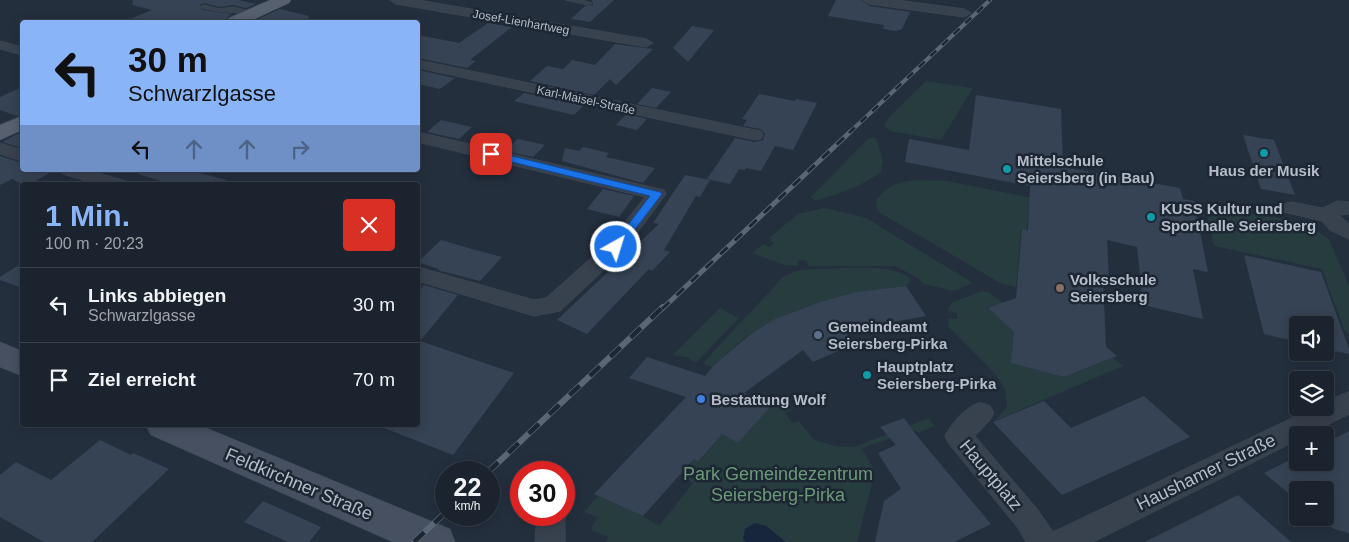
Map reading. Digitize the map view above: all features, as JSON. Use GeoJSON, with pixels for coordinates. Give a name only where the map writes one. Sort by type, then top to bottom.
{"type":"FeatureCollection","features":[{"type":"Feature","properties":{"kind":"main road"},"geometry":{"type":"LineString","coordinates":[[239,20],[279,1]]}},
{"type":"Feature","properties":{"kind":"main road"},"geometry":{"type":"LineString","coordinates":[[0,133],[20,123]]}},
{"type":"Feature","properties":{"kind":"main road"},"geometry":{"type":"LineString","coordinates":[[0,354],[20,363]]}},
{"type":"Feature","properties":{"kind":"main road","name":"Feldkirchner Straße"},"geometry":{"type":"LineString","coordinates":[[168,427],[436,542]]}},
{"type":"Feature","properties":{"kind":"street","name":"Josef-Lienhartweg"},"geometry":{"type":"LineString","coordinates":[[396,0],[646,43]]}},
{"type":"Feature","properties":{"kind":"street"},"geometry":{"type":"LineString","coordinates":[[869,0],[964,13]]}},
{"type":"Feature","properties":{"kind":"street"},"geometry":{"type":"LineString","coordinates":[[0,45],[20,51]]}},
{"type":"Feature","properties":{"kind":"street","name":"Karl-Maisel-Straße"},"geometry":{"type":"LineString","coordinates":[[420,64],[754,135]]}},
{"type":"Feature","properties":{"kind":"street"},"geometry":{"type":"LineString","coordinates":[[420,137],[657,194],[616,247],[560,299],[544,308],[534,308],[420,275]]}},
{"type":"Feature","properties":{"kind":"street"},"geometry":{"type":"LineString","coordinates":[[0,148],[20,155]]}},
{"type":"Feature","properties":{"kind":"street"},"geometry":{"type":"LineString","coordinates":[[75,172],[109,182]]}},
{"type":"Feature","properties":{"kind":"street"},"geometry":{"type":"LineString","coordinates":[[1291,208],[1329,216],[1337,226],[1349,233]]}},
{"type":"Feature","properties":{"kind":"street"},"geometry":{"type":"LineString","coordinates":[[1329,216],[1329,212],[1332,209],[1349,208]]}},
{"type":"Feature","properties":{"kind":"street","name":"Haushamer Straße"},"geometry":{"type":"LineString","coordinates":[[1063,542],[1349,402]]}},
{"type":"Feature","properties":{"kind":"street","name":"Hauptplatz"},"geometry":{"type":"LineString","coordinates":[[982,413],[958,436],[1028,519],[1043,542]]}},
{"type":"Feature","properties":{"kind":"street"},"geometry":{"type":"LineString","coordinates":[[550,542],[551,526]]}},
{"type":"Feature","properties":{"kind":"lane"},"geometry":{"type":"LineString","coordinates":[[569,0],[589,3]]}},
{"type":"Feature","properties":{"kind":"lane"},"geometry":{"type":"LineString","coordinates":[[204,7],[220,11],[233,9],[255,13]]}},
{"type":"Feature","properties":{"kind":"green space"},"geometry":{"type":"Polygon","coordinates":[[[926,81],[973,88],[941,140],[890,131],[884,126],[889,117],[926,81]]]}},
{"type":"Feature","properties":{"kind":"green space"},"geometry":{"type":"Polygon","coordinates":[[[869,138],[876,138],[883,160],[881,172],[857,186],[815,201],[811,197],[869,138]]]}},
{"type":"Feature","properties":{"kind":"green space"},"geometry":{"type":"Polygon","coordinates":[[[918,180],[947,181],[1058,203],[1057,208],[1029,202],[1027,230],[1021,229],[1016,287],[1002,284],[877,211],[876,200],[885,190],[899,183],[918,180]]]}},
{"type":"Feature","properties":{"kind":"green space"},"geometry":{"type":"Polygon","coordinates":[[[1205,205],[1306,223],[1329,239],[1349,286],[1349,334],[1344,330],[1322,269],[1214,246],[1205,205]]]}},
{"type":"Feature","properties":{"kind":"green space"},"geometry":{"type":"Polygon","coordinates":[[[825,208],[866,218],[973,283],[954,291],[924,284],[918,278],[895,266],[808,266],[807,261],[798,260],[798,266],[784,265],[752,253],[763,244],[770,247],[774,243],[769,238],[798,214],[825,208]]]}},
{"type":"Feature","properties":{"kind":"green space"},"geometry":{"type":"Polygon","coordinates":[[[851,268],[890,270],[901,273],[910,278],[911,281],[906,286],[846,296],[789,314],[753,332],[712,367],[705,365],[705,361],[784,276],[799,270],[851,268]]]}},
{"type":"Feature","properties":{"kind":"green space"},"geometry":{"type":"Polygon","coordinates":[[[981,291],[988,292],[1003,303],[988,308],[1014,332],[1012,363],[1045,372],[1046,363],[1062,378],[1113,358],[1123,366],[994,421],[1007,407],[1005,389],[995,374],[948,326],[949,318],[957,319],[957,313],[948,311],[951,303],[981,291]]]}},
{"type":"Feature","properties":{"kind":"green space"},"geometry":{"type":"Polygon","coordinates":[[[720,308],[739,318],[697,362],[690,360],[690,358],[673,355],[720,308]]]}},
{"type":"Feature","properties":{"kind":"green space","name":"Park Gemeindezentrum Seiersberg-Pirka"},"geometry":{"type":"Polygon","coordinates":[[[773,404],[791,410],[785,413],[792,423],[799,421],[814,440],[836,446],[854,447],[929,418],[934,426],[918,433],[915,430],[862,448],[875,472],[857,542],[606,542],[608,537],[591,530],[597,517],[584,512],[598,496],[643,516],[659,526],[693,483],[681,475],[694,459],[699,462],[722,434],[738,443],[773,404]]]}},
{"type":"Feature","properties":{"kind":"water"},"geometry":{"type":"Polygon","coordinates":[[[755,523],[766,526],[786,542],[746,542],[743,539],[745,529],[755,523]]]}},
{"type":"Feature","properties":{"kind":"building"},"geometry":{"type":"Polygon","coordinates":[[[133,0],[238,0],[256,4],[246,8],[233,5],[220,7],[204,3],[200,5],[202,10],[232,14],[226,20],[128,20],[152,10],[132,5],[133,0]]]}},
{"type":"Feature","properties":{"kind":"building"},"geometry":{"type":"Polygon","coordinates":[[[592,0],[614,0],[590,22],[571,19],[585,6],[593,5],[592,0]]]}},
{"type":"Feature","properties":{"kind":"building"},"geometry":{"type":"Polygon","coordinates":[[[836,0],[861,0],[869,6],[910,12],[902,29],[896,31],[883,29],[884,25],[828,16],[836,0]]]}},
{"type":"Feature","properties":{"kind":"building"},"geometry":{"type":"Polygon","coordinates":[[[280,9],[309,16],[308,20],[255,20],[280,9]]]}},
{"type":"Feature","properties":{"kind":"building"},"geometry":{"type":"Polygon","coordinates":[[[488,23],[512,27],[470,60],[476,61],[467,68],[420,58],[420,35],[459,43],[488,23]]]}},
{"type":"Feature","properties":{"kind":"building"},"geometry":{"type":"Polygon","coordinates":[[[692,26],[714,30],[688,62],[673,48],[692,26]]]}},
{"type":"Feature","properties":{"kind":"building"},"geometry":{"type":"Polygon","coordinates":[[[615,44],[653,49],[616,85],[610,79],[594,95],[530,81],[547,66],[563,69],[572,60],[595,65],[615,44]]]}},
{"type":"Feature","properties":{"kind":"building"},"geometry":{"type":"Polygon","coordinates":[[[420,70],[455,78],[440,89],[420,84],[420,70]]]}},
{"type":"Feature","properties":{"kind":"building"},"geometry":{"type":"Polygon","coordinates":[[[20,88],[20,115],[17,116],[0,110],[0,97],[20,88]]]}},
{"type":"Feature","properties":{"kind":"building"},"geometry":{"type":"Polygon","coordinates":[[[652,88],[671,92],[656,108],[637,104],[652,88]]]}},
{"type":"Feature","properties":{"kind":"building"},"geometry":{"type":"Polygon","coordinates":[[[524,93],[584,105],[574,115],[514,101],[524,93]]]}},
{"type":"Feature","properties":{"kind":"building"},"geometry":{"type":"Polygon","coordinates":[[[759,94],[817,103],[793,150],[775,146],[761,171],[746,168],[745,170],[739,169],[730,184],[707,179],[735,138],[755,142],[763,140],[765,134],[761,129],[743,126],[747,120],[742,119],[759,94]]]}},
{"type":"Feature","properties":{"kind":"building"},"geometry":{"type":"Polygon","coordinates":[[[976,95],[1061,109],[1063,167],[1180,188],[1183,199],[1194,201],[1208,272],[1193,269],[1203,319],[1143,305],[1137,247],[1107,240],[1109,282],[1103,280],[1106,347],[1117,356],[1064,377],[1011,363],[1014,332],[988,308],[1016,298],[1022,229],[1028,230],[1030,186],[905,162],[909,139],[969,150],[976,95]]]}},
{"type":"Feature","properties":{"kind":"building"},"geometry":{"type":"Polygon","coordinates":[[[626,114],[647,119],[637,130],[616,125],[626,114]]]}},
{"type":"Feature","properties":{"kind":"building"},"geometry":{"type":"Polygon","coordinates":[[[441,120],[472,127],[459,139],[427,132],[441,120]]]}},
{"type":"Feature","properties":{"kind":"building"},"geometry":{"type":"Polygon","coordinates":[[[20,133],[20,147],[2,142],[20,133]]]}},
{"type":"Feature","properties":{"kind":"building","name":"Haus der Musik"},"geometry":{"type":"Polygon","coordinates":[[[1243,135],[1274,140],[1295,195],[1261,189],[1243,135]]]}},
{"type":"Feature","properties":{"kind":"building"},"geometry":{"type":"Polygon","coordinates":[[[518,139],[545,145],[533,157],[505,151],[518,139]]]}},
{"type":"Feature","properties":{"kind":"building"},"geometry":{"type":"Polygon","coordinates":[[[583,147],[609,153],[606,157],[655,168],[643,183],[562,161],[565,148],[579,151],[583,147]]]}},
{"type":"Feature","properties":{"kind":"building"},"geometry":{"type":"Polygon","coordinates":[[[0,156],[20,162],[20,172],[51,172],[33,182],[20,183],[12,179],[0,185],[0,156]]]}},
{"type":"Feature","properties":{"kind":"building"},"geometry":{"type":"Polygon","coordinates":[[[138,172],[196,172],[226,180],[226,182],[164,182],[138,174],[138,172]]]}},
{"type":"Feature","properties":{"kind":"building"},"geometry":{"type":"Polygon","coordinates":[[[685,175],[710,180],[700,197],[696,196],[664,250],[670,252],[652,271],[649,269],[587,334],[557,320],[659,224],[653,223],[685,175]]]}},
{"type":"Feature","properties":{"kind":"building"},"geometry":{"type":"Polygon","coordinates":[[[603,189],[634,196],[619,217],[587,209],[603,189]]]}},
{"type":"Feature","properties":{"kind":"building"},"geometry":{"type":"Polygon","coordinates":[[[441,240],[502,257],[480,281],[437,270],[439,269],[420,263],[420,260],[441,240]]]}},
{"type":"Feature","properties":{"kind":"building"},"geometry":{"type":"Polygon","coordinates":[[[1244,255],[1321,272],[1349,349],[1349,354],[1334,351],[1334,316],[1289,316],[1289,340],[1264,334],[1244,255]]]}},
{"type":"Feature","properties":{"kind":"building"},"geometry":{"type":"Polygon","coordinates":[[[20,264],[20,287],[0,280],[0,277],[20,264]]]}},
{"type":"Feature","properties":{"kind":"building"},"geometry":{"type":"Polygon","coordinates":[[[424,285],[458,295],[420,341],[420,290],[424,285]]]}},
{"type":"Feature","properties":{"kind":"building"},"geometry":{"type":"Polygon","coordinates":[[[906,286],[926,316],[844,331],[856,343],[813,362],[803,350],[744,393],[773,404],[738,443],[722,434],[698,462],[694,459],[643,516],[594,494],[686,397],[629,378],[647,357],[705,376],[714,365],[752,333],[775,319],[823,301],[857,292],[906,286]]]}},
{"type":"Feature","properties":{"kind":"building"},"geometry":{"type":"Polygon","coordinates":[[[420,341],[514,373],[453,455],[382,427],[420,427],[420,341]]]}},
{"type":"Feature","properties":{"kind":"building"},"geometry":{"type":"Polygon","coordinates":[[[1144,396],[1190,437],[1062,495],[993,422],[1044,401],[1071,428],[1144,396]]]}},
{"type":"Feature","properties":{"kind":"building"},"geometry":{"type":"Polygon","coordinates":[[[904,418],[991,524],[954,542],[875,542],[884,501],[901,489],[878,453],[896,445],[880,427],[904,418]]]}},
{"type":"Feature","properties":{"kind":"building"},"geometry":{"type":"Polygon","coordinates":[[[1349,431],[1349,533],[1334,529],[1330,526],[1334,526],[1334,481],[1289,481],[1289,494],[1264,473],[1289,460],[1289,471],[1334,471],[1334,438],[1349,431]]]}},
{"type":"Feature","properties":{"kind":"building"},"geometry":{"type":"Polygon","coordinates":[[[100,440],[131,455],[133,453],[169,469],[92,542],[44,542],[0,517],[0,475],[16,462],[51,480],[100,440]]]}},
{"type":"Feature","properties":{"kind":"building"},"geometry":{"type":"Polygon","coordinates":[[[1238,495],[1291,542],[1145,542],[1238,495]]]}},
{"type":"Feature","properties":{"kind":"building"},"geometry":{"type":"Polygon","coordinates":[[[263,501],[321,527],[309,542],[288,542],[244,522],[263,501]]]}},
{"type":"Feature","properties":{"kind":"railway"},"geometry":{"type":"LineString","coordinates":[[849,133],[990,0]]}},
{"type":"Feature","properties":{"kind":"railway"},"geometry":{"type":"LineString","coordinates":[[662,309],[850,132]]}},
{"type":"Feature","properties":{"kind":"railway"},"geometry":{"type":"LineString","coordinates":[[500,461],[663,307]]}},
{"type":"Feature","properties":{"kind":"railway"},"geometry":{"type":"LineString","coordinates":[[414,542],[435,522]]}},
{"type":"Feature","properties":{"kind":"place","name":"Haus der Musik"},"geometry":{"type":"Point","coordinates":[1264,153]}},
{"type":"Feature","properties":{"kind":"place","name":"Mittelschule Seiersberg (in Bau)"},"geometry":{"type":"Point","coordinates":[1007,169]}},
{"type":"Feature","properties":{"kind":"place","name":"KUSS Kultur und Sporthalle Seiersberg"},"geometry":{"type":"Point","coordinates":[1151,217]}},
{"type":"Feature","properties":{"kind":"place","name":"Volksschule Seiersberg"},"geometry":{"type":"Point","coordinates":[1060,288]}},
{"type":"Feature","properties":{"kind":"place","name":"Gemeindeamt Seiersberg-Pirka"},"geometry":{"type":"Point","coordinates":[818,335]}},
{"type":"Feature","properties":{"kind":"place","name":"Hauptplatz Seiersberg-Pirka"},"geometry":{"type":"Point","coordinates":[867,375]}},
{"type":"Feature","properties":{"kind":"place","name":"Bestattung Wolf"},"geometry":{"type":"Point","coordinates":[701,399]}},
{"type":"Feature","properties":{"kind":"route"},"geometry":{"type":"LineString","coordinates":[[491,154],[657,194],[616,247]]}}]}
